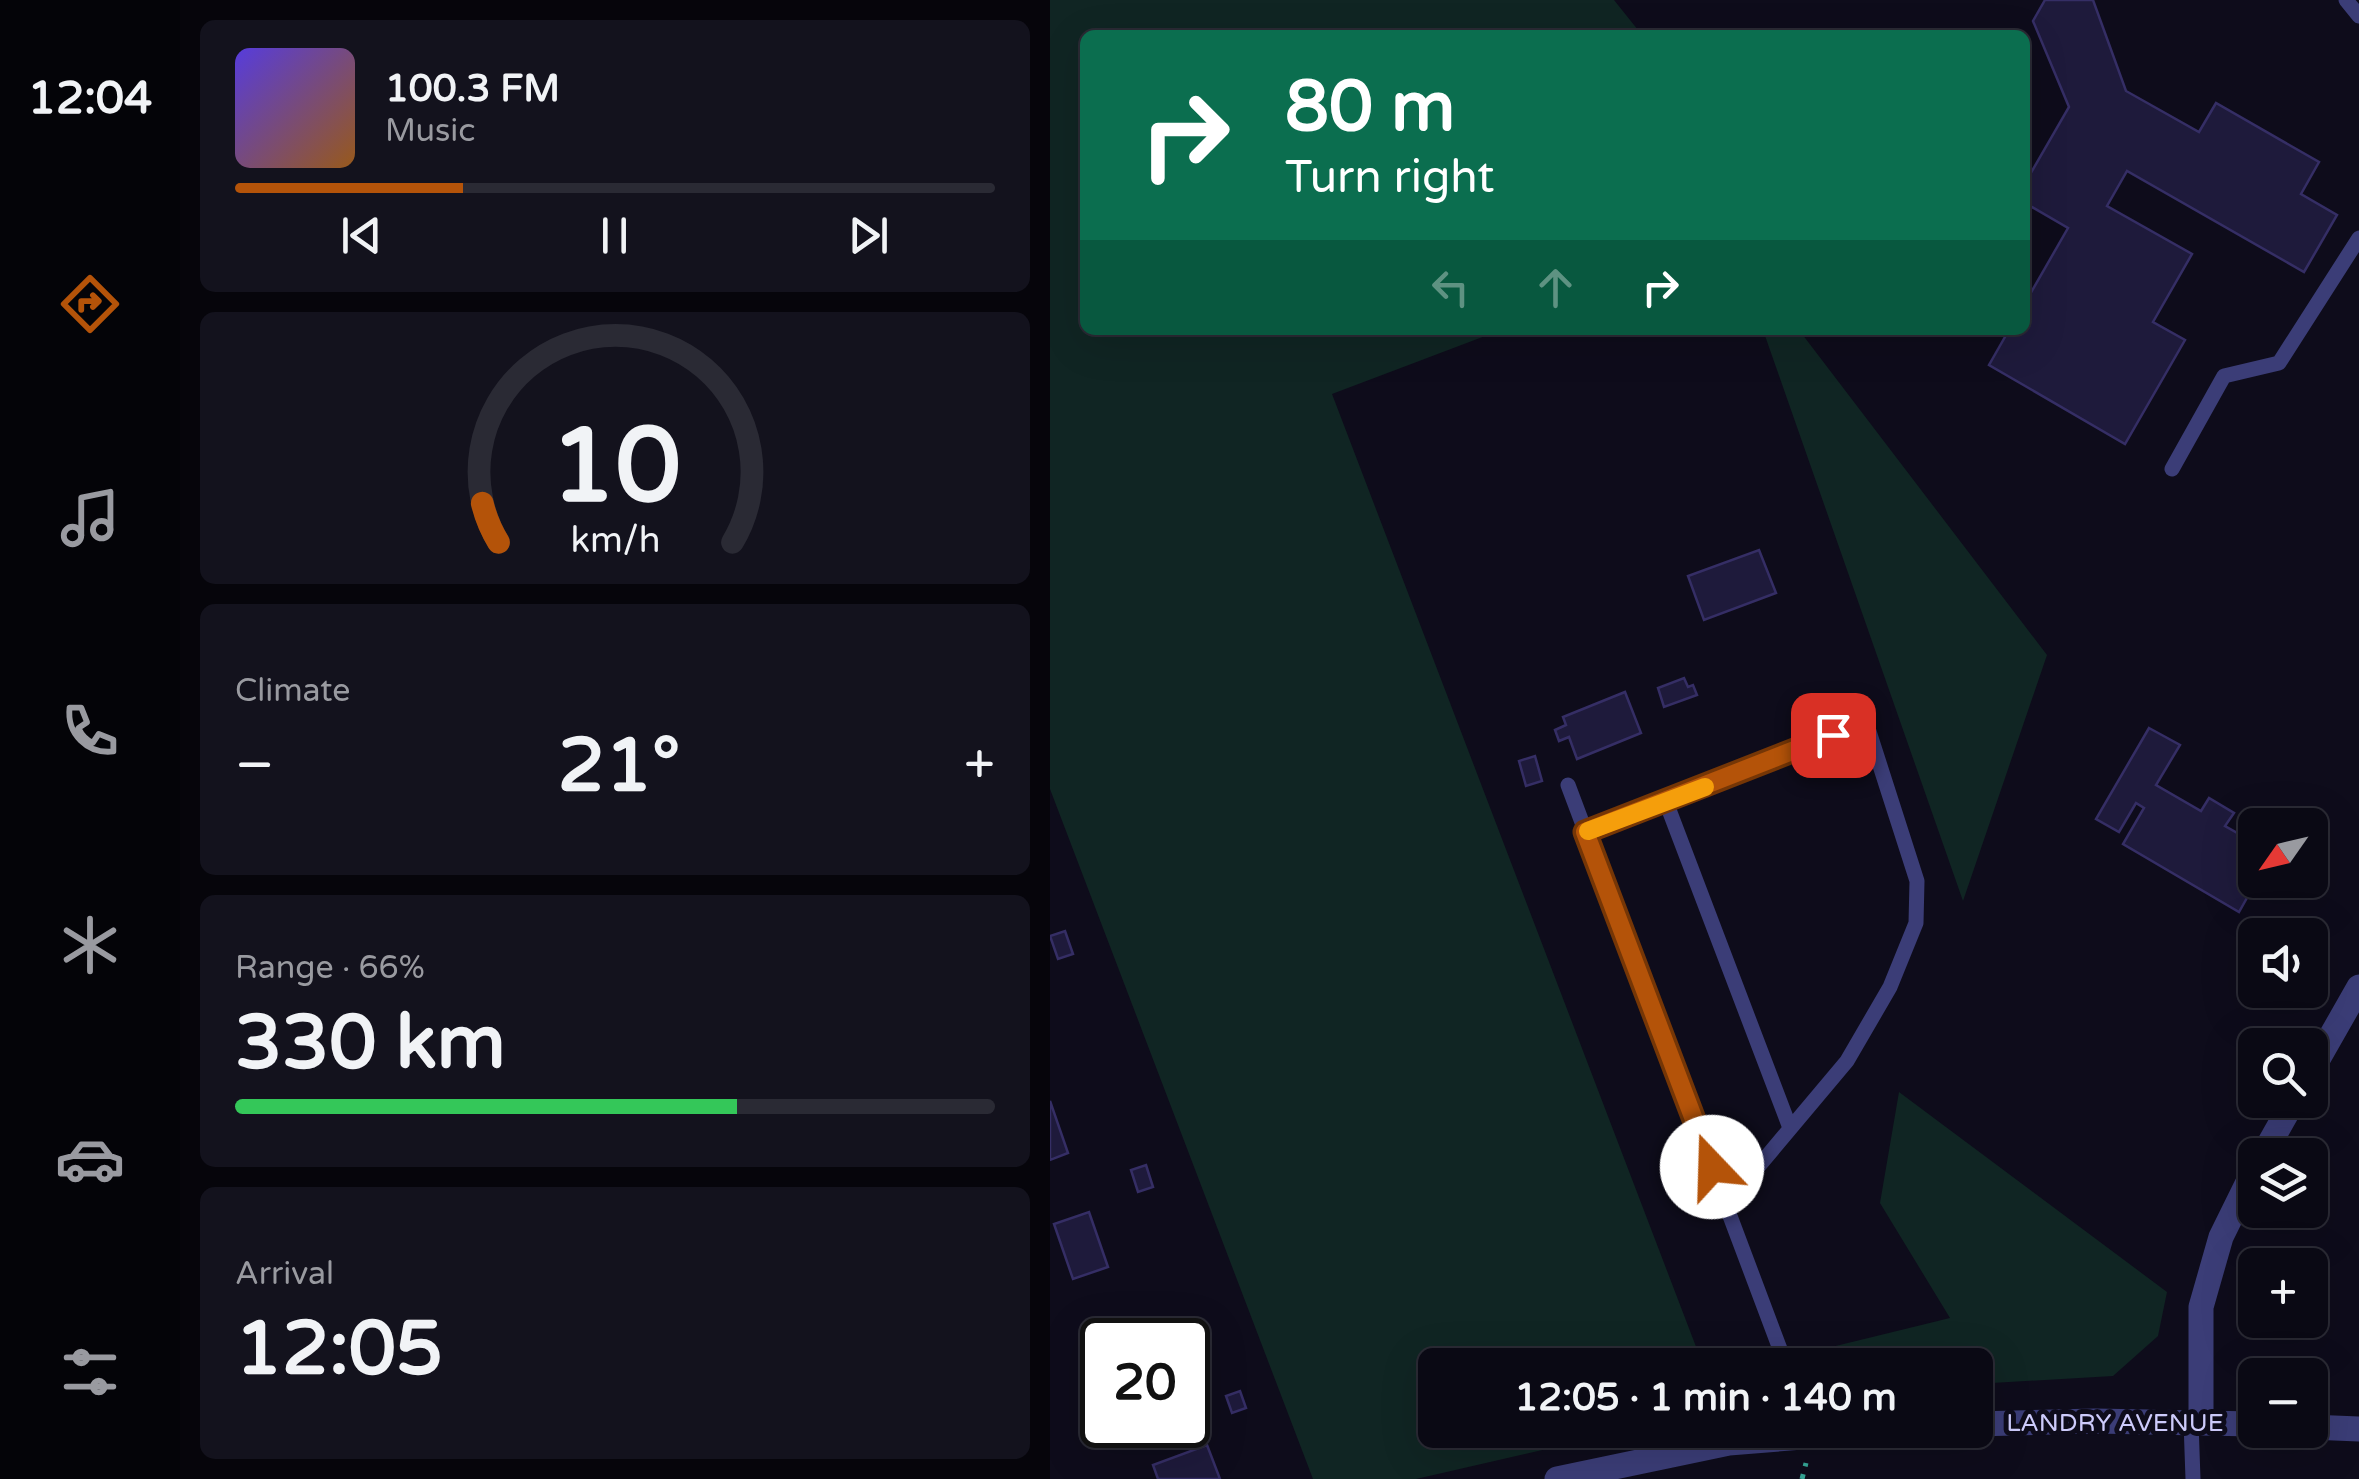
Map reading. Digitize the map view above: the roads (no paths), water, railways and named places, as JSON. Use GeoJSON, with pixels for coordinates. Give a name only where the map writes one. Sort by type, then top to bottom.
{"type":"FeatureCollection","features":[{"type":"Feature","properties":{"kind":"street"},"geometry":{"type":"LineString","coordinates":[[2328,1041],[2359,987]]}},
{"type":"Feature","properties":{"kind":"street"},"geometry":{"type":"LineString","coordinates":[[2196,1422],[2201,1307],[2220,1237],[2238,1202]]}},
{"type":"Feature","properties":{"kind":"street","name":"LANDRY AVENUE"},"geometry":{"type":"LineString","coordinates":[[1993,1424],[2238,1423]]}},
{"type":"Feature","properties":{"kind":"street"},"geometry":{"type":"LineString","coordinates":[[2328,1428],[2359,1429]]}},
{"type":"Feature","properties":{"kind":"street"},"geometry":{"type":"LineString","coordinates":[[1558,1479],[1705,1448]]}},
{"type":"Feature","properties":{"kind":"lane"},"geometry":{"type":"LineString","coordinates":[[2346,0],[2359,16]]}},
{"type":"Feature","properties":{"kind":"lane"},"geometry":{"type":"LineString","coordinates":[[2172,470],[2224,376],[2279,363],[2359,238]]}},
{"type":"Feature","properties":{"kind":"lane"},"geometry":{"type":"LineString","coordinates":[[1585,832],[1866,722],[1917,881],[1916,923],[1890,987],[1847,1060],[1726,1204]]}},
{"type":"Feature","properties":{"kind":"lane"},"geometry":{"type":"LineString","coordinates":[[1568,784],[1780,1348]]}},
{"type":"Feature","properties":{"kind":"lane"},"geometry":{"type":"LineString","coordinates":[[1666,802],[1790,1128]]}},
{"type":"Feature","properties":{"kind":"lane"},"geometry":{"type":"LineString","coordinates":[[2193,1479],[2196,1422]]}}]}
